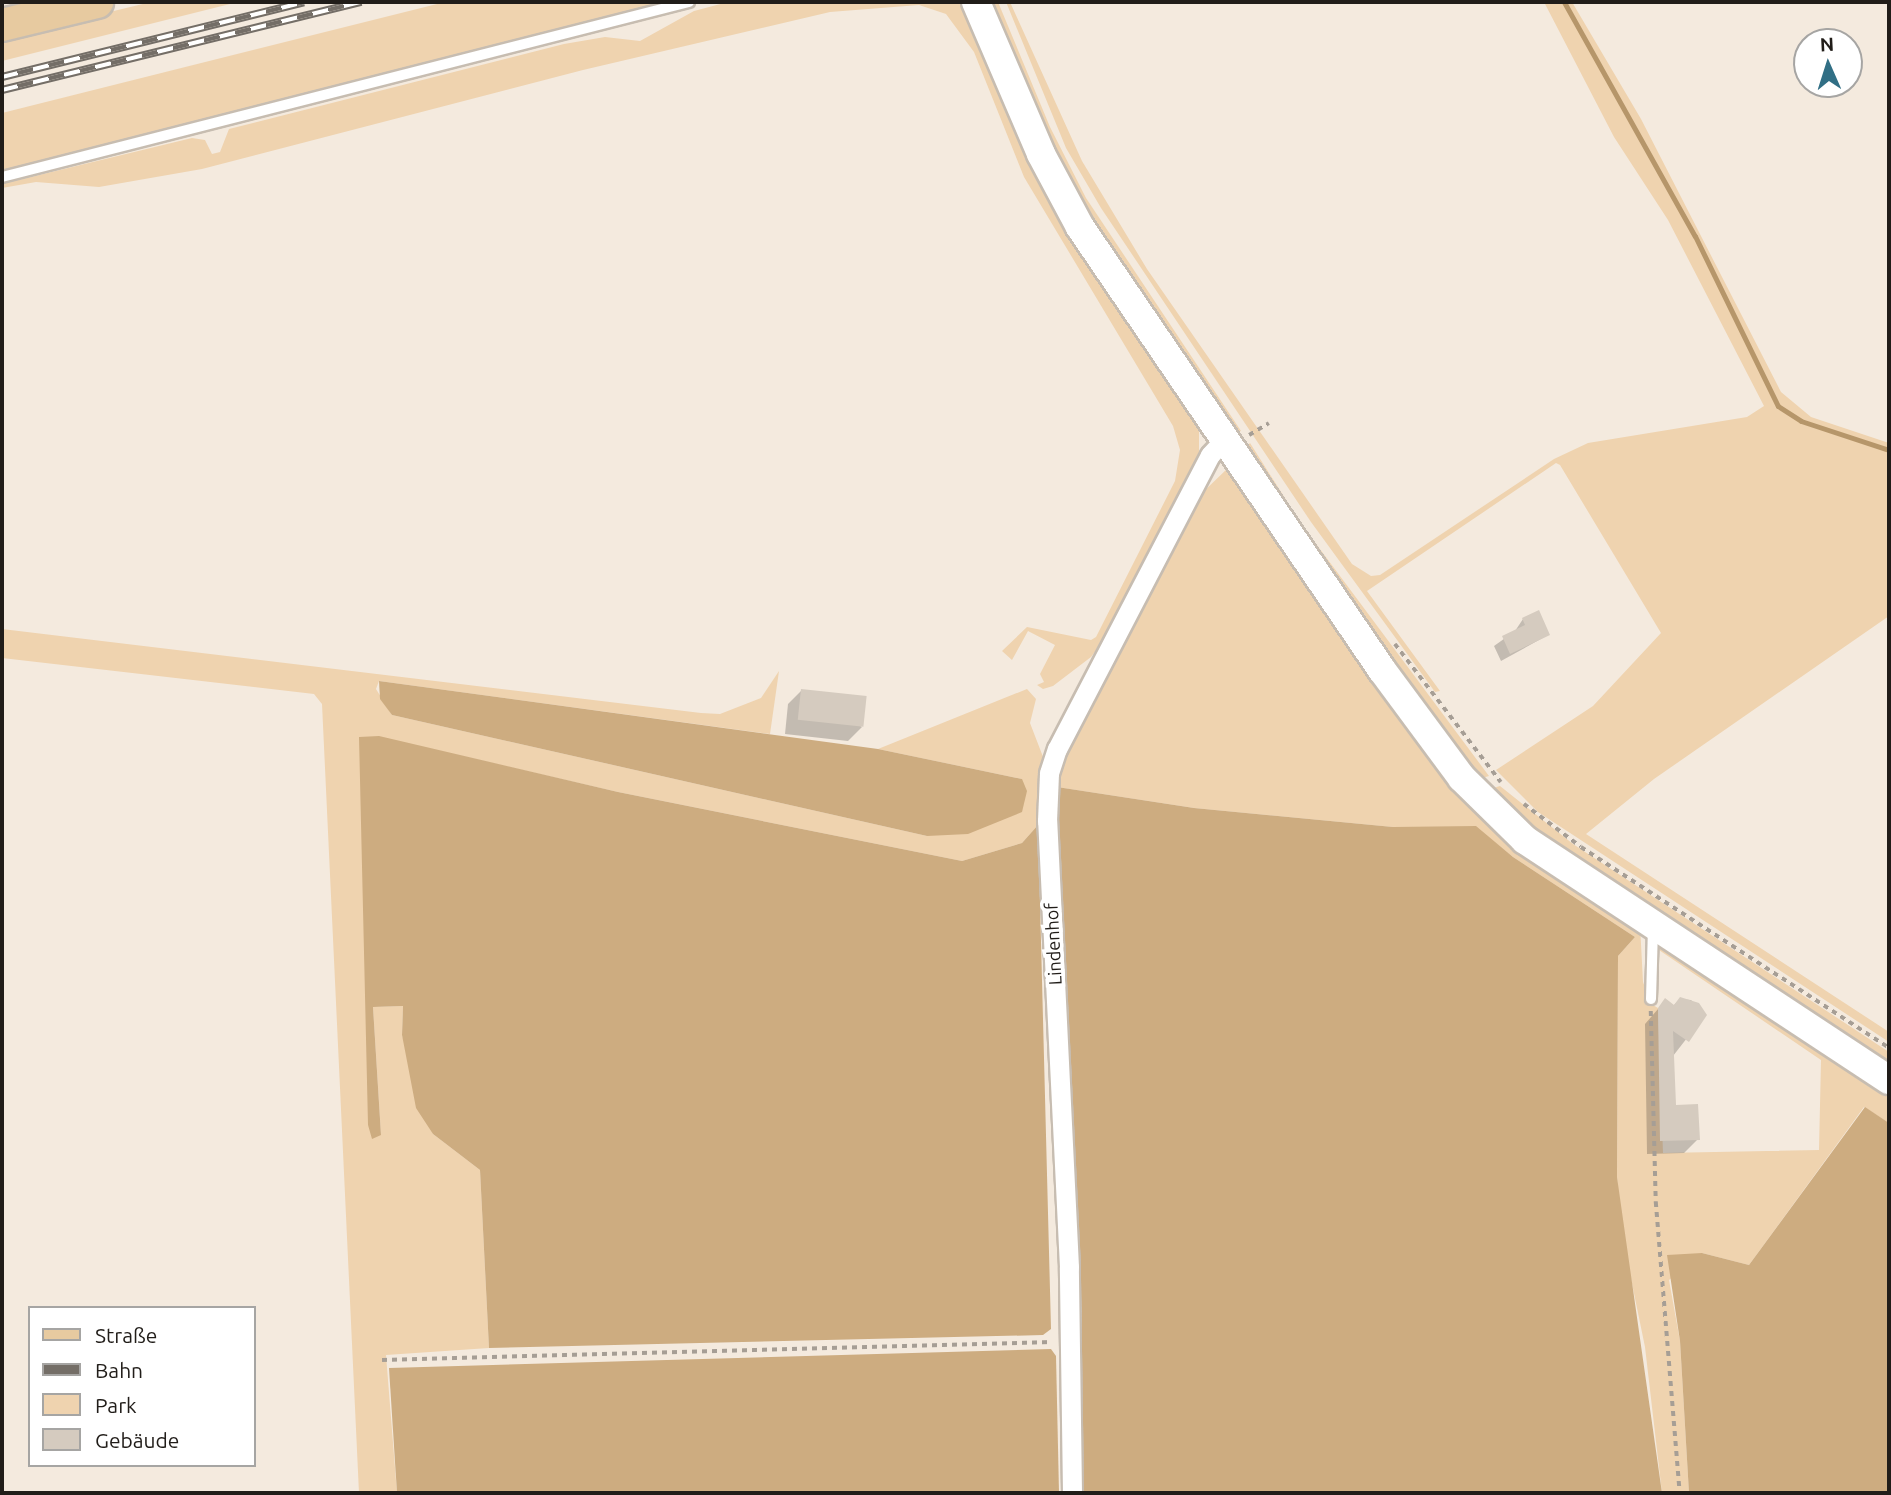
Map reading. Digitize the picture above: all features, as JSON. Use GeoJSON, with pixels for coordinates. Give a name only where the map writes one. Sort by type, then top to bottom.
{"type":"FeatureCollection","features":[{"type":"Feature","properties":{"kind":"main road"},"geometry":{"type":"LineString","coordinates":[[2,25],[97,2]]}},
{"type":"Feature","properties":{"kind":"main road"},"geometry":{"type":"LineString","coordinates":[[976,2],[1041,154],[1080,227],[1233,432],[1412,713],[1485,805],[1525,840],[1889,1080]]}},
{"type":"Feature","properties":{"kind":"street","name":"Lindenhof"},"geometry":{"type":"LineString","coordinates":[[1072,1493],[1049,773],[1057,749],[1210,455],[1233,432]]}},
{"type":"Feature","properties":{"kind":"lane"},"geometry":{"type":"LineString","coordinates":[[2,177],[689,2]]}},
{"type":"Feature","properties":{"kind":"lane"},"geometry":{"type":"LineString","coordinates":[[1651,999],[1649,962],[1654,926]]}},
{"type":"Feature","properties":{"kind":"path"},"geometry":{"type":"LineString","coordinates":[[1233,432],[1255,445]]}},
{"type":"Feature","properties":{"kind":"path"},"geometry":{"type":"LineString","coordinates":[[1393,642],[1504,785]]}},
{"type":"Feature","properties":{"kind":"path"},"geometry":{"type":"LineString","coordinates":[[1519,800],[1581,847],[1889,1048]]}},
{"type":"Feature","properties":{"kind":"path"},"geometry":{"type":"LineString","coordinates":[[1651,999],[1656,1202],[1680,1493]]}},
{"type":"Feature","properties":{"kind":"path"},"geometry":{"type":"LineString","coordinates":[[382,1360],[1068,1341]]}},
{"type":"Feature","properties":{"kind":"green space"},"geometry":{"type":"Polygon","coordinates":[[[151,2],[238,2],[2,61],[2,38],[151,2]]]}},
{"type":"Feature","properties":{"kind":"green space"},"geometry":{"type":"Polygon","coordinates":[[[445,2],[667,2],[2,171],[2,113],[445,2]]]}},
{"type":"Feature","properties":{"kind":"green space"},"geometry":{"type":"Polygon","coordinates":[[[728,2],[967,2],[1199,419],[1199,455],[1110,632],[1091,657],[1053,686],[1043,689],[1037,685],[1044,682],[1040,674],[1055,645],[1028,631],[1012,660],[1002,651],[1027,627],[1091,640],[1096,637],[1175,481],[1180,450],[1173,426],[1024,177],[974,52],[946,14],[919,5],[830,12],[583,70],[202,169],[99,187],[36,182],[2,188],[2,184],[192,138],[205,140],[212,154],[220,152],[229,129],[564,44],[605,37],[640,41],[694,11],[728,2]]]}},
{"type":"Feature","properties":{"kind":"green space"},"geometry":{"type":"Polygon","coordinates":[[[986,2],[998,2],[1050,127],[1086,198],[1241,431],[1230,433],[1077,203],[986,2]]]}},
{"type":"Feature","properties":{"kind":"green space"},"geometry":{"type":"Polygon","coordinates":[[[1006,2],[1010,2],[1082,161],[1147,269],[1352,564],[1371,576],[1380,575],[1554,459],[1588,443],[1747,417],[1764,406],[1668,220],[1614,137],[1544,2],[1572,2],[1641,119],[1781,392],[1811,417],[1889,443],[1889,616],[1654,779],[1586,834],[1889,1032],[1889,1042],[1538,812],[1496,770],[1593,706],[1661,633],[1560,465],[1556,463],[1367,591],[1440,691],[1435,692],[1311,522],[1101,208],[1066,148],[1006,2]]]}},
{"type":"Feature","properties":{"kind":"green space"},"geometry":{"type":"Polygon","coordinates":[[[1250,443],[1302,525],[1489,776],[1476,780],[1457,757],[1246,448],[1250,443]]]}},
{"type":"Feature","properties":{"kind":"green space"},"geometry":{"type":"Polygon","coordinates":[[[1229,467],[1449,775],[1640,925],[1643,982],[1651,1004],[1658,1008],[1663,1153],[1819,1150],[1821,1060],[1656,948],[1664,941],[1889,1088],[1889,1123],[1864,1107],[1749,1265],[1702,1253],[1669,1280],[1680,1341],[1689,1493],[1662,1493],[1645,1347],[1621,1230],[1617,1177],[1618,956],[1635,937],[1513,857],[1476,827],[1393,827],[1194,808],[1057,787],[1060,764],[1072,737],[1199,496],[1229,467]]]}},
{"type":"Feature","properties":{"kind":"green space"},"geometry":{"type":"Polygon","coordinates":[[[2,629],[701,713],[720,714],[761,698],[779,671],[770,734],[379,681],[376,689],[392,715],[927,836],[1022,779],[878,749],[1027,689],[1036,699],[1030,723],[1045,762],[1038,825],[1022,843],[962,861],[618,792],[379,737],[368,1125],[381,1135],[373,1007],[403,1006],[402,1035],[433,1134],[480,1170],[489,1348],[386,1355],[397,1493],[359,1493],[322,704],[314,694],[2,658],[2,629]]]}},
{"type":"Feature","properties":{"kind":"green space"},"geometry":{"type":"Polygon","coordinates":[[[1500,786],[1573,844],[1889,1052],[1889,1068],[1532,833],[1490,789],[1500,786]]]}},
{"type":"Feature","properties":{"kind":"shaded area"},"geometry":{"type":"Polygon","coordinates":[[[379,681],[878,749],[1022,779],[1027,791],[1022,812],[968,834],[927,836],[392,715],[380,699],[379,681]]]}},
{"type":"Feature","properties":{"kind":"shaded area"},"geometry":{"type":"Polygon","coordinates":[[[379,736],[618,792],[962,861],[1022,843],[1038,825],[1051,1329],[1043,1335],[489,1348],[480,1170],[433,1134],[416,1108],[402,1035],[403,1006],[373,1007],[381,1135],[372,1139],[368,1125],[359,737],[379,736]]]}},
{"type":"Feature","properties":{"kind":"shaded area"},"geometry":{"type":"Polygon","coordinates":[[[1057,787],[1194,808],[1393,827],[1476,826],[1513,857],[1635,937],[1618,956],[1617,1177],[1662,1493],[1080,1493],[1082,1318],[1057,787]]]}},
{"type":"Feature","properties":{"kind":"shaded area"},"geometry":{"type":"Polygon","coordinates":[[[1865,1107],[1889,1123],[1889,1493],[1689,1493],[1680,1341],[1667,1255],[1702,1253],[1749,1265],[1865,1107]]]}},
{"type":"Feature","properties":{"kind":"shaded area"},"geometry":{"type":"Polygon","coordinates":[[[1051,1349],[1056,1356],[1059,1493],[397,1493],[389,1368],[1051,1349]]]}},
{"type":"Feature","properties":{"kind":"building"},"geometry":{"type":"Polygon","coordinates":[[[1539,610],[1550,635],[1510,654],[1502,636],[1525,625],[1522,618],[1539,610]]]}},
{"type":"Feature","properties":{"kind":"building"},"geometry":{"type":"Polygon","coordinates":[[[801,689],[867,696],[863,727],[798,720],[801,689]]]}},
{"type":"Feature","properties":{"kind":"building"},"geometry":{"type":"Polygon","coordinates":[[[1680,997],[1699,1003],[1707,1015],[1689,1042],[1673,1031],[1676,1105],[1698,1104],[1700,1140],[1660,1141],[1658,1008],[1665,998],[1674,1005],[1680,997]]]}},
{"type":"Feature","properties":{"kind":"waterway"},"geometry":{"type":"LineString","coordinates":[[1564,2],[1695,236],[1778,406],[1801,421],[1889,450]]}},
{"type":"Feature","properties":{"kind":"railway"},"geometry":{"type":"LineString","coordinates":[[2,77],[304,2]]}},
{"type":"Feature","properties":{"kind":"railway"},"geometry":{"type":"LineString","coordinates":[[2,90],[361,2]]}}]}
